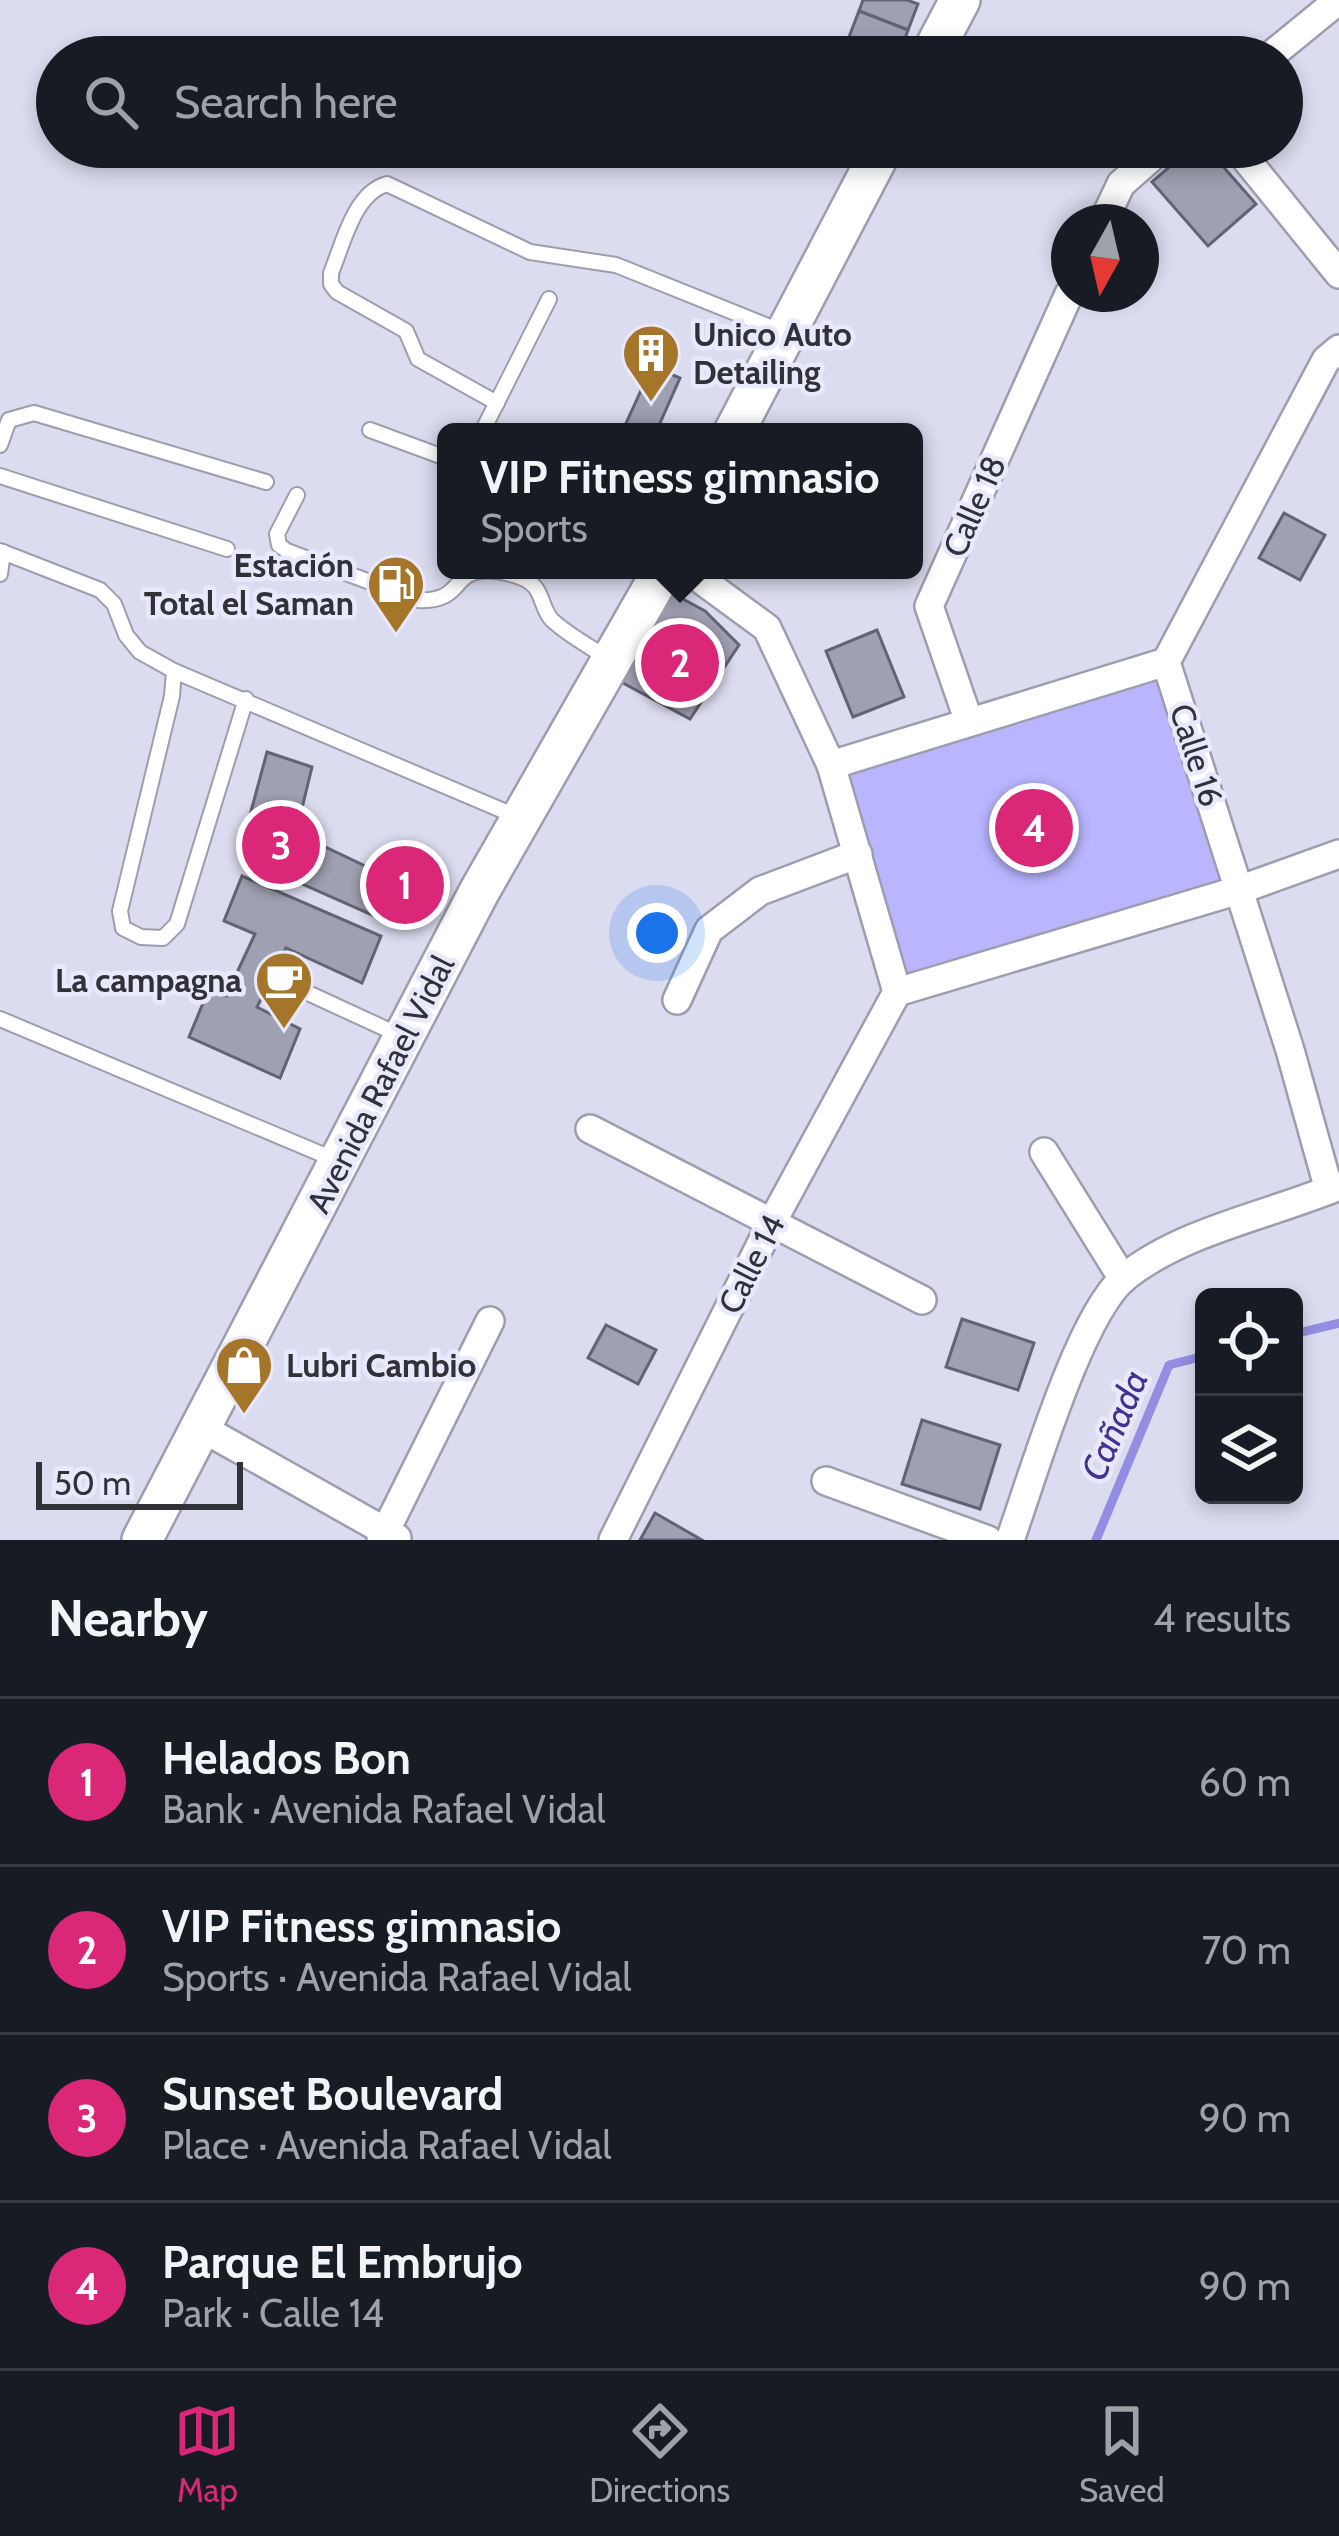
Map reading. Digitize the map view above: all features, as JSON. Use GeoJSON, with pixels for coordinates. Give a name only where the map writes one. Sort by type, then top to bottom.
{"type":"FeatureCollection","features":[{"type":"Feature","properties":{"kind":"main road"},"geometry":{"type":"LineString","coordinates":[[941,36],[960,0]]}},
{"type":"Feature","properties":{"kind":"main road"},"geometry":{"type":"LineString","coordinates":[[739,423],[872,168]]}},
{"type":"Feature","properties":{"kind":"main road","name":"Avenida Rafael Vidal"},"geometry":{"type":"LineString","coordinates":[[142,1540],[521,818],[658,579]]}},
{"type":"Feature","properties":{"kind":"street"},"geometry":{"type":"LineString","coordinates":[[1295,36],[1335,3]]}},
{"type":"Feature","properties":{"kind":"street"},"geometry":{"type":"LineString","coordinates":[[1112,204],[1121,184],[1139,168]]}},
{"type":"Feature","properties":{"kind":"street"},"geometry":{"type":"LineString","coordinates":[[1253,168],[1339,274]]}},
{"type":"Feature","properties":{"kind":"street","name":"Calle 18"},"geometry":{"type":"LineString","coordinates":[[969,722],[929,606],[1061,312]]}},
{"type":"Feature","properties":{"kind":"street","name":"Calle 16"},"geometry":{"type":"LineString","coordinates":[[1334,1188],[1166,662],[1326,360],[1339,350]]}},
{"type":"Feature","properties":{"kind":"street"},"geometry":{"type":"LineString","coordinates":[[700,579],[767,628],[831,765],[897,992],[1239,890],[1339,854]]}},
{"type":"Feature","properties":{"kind":"street"},"geometry":{"type":"LineString","coordinates":[[831,765],[1166,662]]}},
{"type":"Feature","properties":{"kind":"street"},"geometry":{"type":"LineString","coordinates":[[677,1000],[709,930],[760,891],[858,854]]}},
{"type":"Feature","properties":{"kind":"street","name":"Calle 14"},"geometry":{"type":"LineString","coordinates":[[613,1540],[771,1224],[897,992]]}},
{"type":"Feature","properties":{"kind":"street"},"geometry":{"type":"LineString","coordinates":[[590,1129],[922,1300]]}},
{"type":"Feature","properties":{"kind":"street"},"geometry":{"type":"LineString","coordinates":[[1044,1152],[1123,1279]]}},
{"type":"Feature","properties":{"kind":"street"},"geometry":{"type":"LineString","coordinates":[[1010,1540],[1075,1360],[1099,1311],[1123,1279],[1185,1245],[1334,1188]]}},
{"type":"Feature","properties":{"kind":"street"},"geometry":{"type":"LineString","coordinates":[[202,1428],[390,1537],[490,1321]]}},
{"type":"Feature","properties":{"kind":"street"},"geometry":{"type":"LineString","coordinates":[[826,1481],[988,1540]]}},
{"type":"Feature","properties":{"kind":"lane"},"geometry":{"type":"LineString","coordinates":[[496,404],[418,359],[406,332],[331,284],[331,273],[364,196],[378,186],[386,184],[530,252],[616,265],[785,333]]}},
{"type":"Feature","properties":{"kind":"lane"},"geometry":{"type":"LineString","coordinates":[[486,423],[549,298]]}},
{"type":"Feature","properties":{"kind":"lane"},"geometry":{"type":"LineString","coordinates":[[0,445],[10,420],[34,413],[266,482]]}},
{"type":"Feature","properties":{"kind":"lane"},"geometry":{"type":"LineString","coordinates":[[370,430],[437,455]]}},
{"type":"Feature","properties":{"kind":"lane"},"geometry":{"type":"LineString","coordinates":[[0,476],[227,549]]}},
{"type":"Feature","properties":{"kind":"lane"},"geometry":{"type":"LineString","coordinates":[[297,495],[277,534],[279,545],[287,551],[418,600],[439,601],[462,579]]}},
{"type":"Feature","properties":{"kind":"lane"},"geometry":{"type":"LineString","coordinates":[[0,574],[2,552],[100,590],[114,604],[140,652],[174,671],[521,818]]}},
{"type":"Feature","properties":{"kind":"lane"},"geometry":{"type":"LineString","coordinates":[[523,579],[537,589],[550,619],[611,661]]}},
{"type":"Feature","properties":{"kind":"lane"},"geometry":{"type":"LineString","coordinates":[[174,671],[120,911],[123,928],[131,934],[163,938],[177,924],[247,699]]}},
{"type":"Feature","properties":{"kind":"lane"},"geometry":{"type":"LineString","coordinates":[[295,987],[404,1037]]}},
{"type":"Feature","properties":{"kind":"lane"},"geometry":{"type":"LineString","coordinates":[[0,1018],[340,1162]]}},
{"type":"Feature","properties":{"kind":"shaded area"},"geometry":{"type":"Polygon","coordinates":[[[1166,662],[1239,890],[897,992],[831,765],[1166,662]]]}},
{"type":"Feature","properties":{"kind":"building"},"geometry":{"type":"Polygon","coordinates":[[[863,0],[918,4],[908,30],[859,11],[863,0]]]}},
{"type":"Feature","properties":{"kind":"building"},"geometry":{"type":"Polygon","coordinates":[[[859,11],[908,30],[906,36],[849,36],[859,11]]]}},
{"type":"Feature","properties":{"kind":"building"},"geometry":{"type":"Polygon","coordinates":[[[1168,168],[1224,168],[1256,204],[1208,246],[1152,182],[1168,168]]]}},
{"type":"Feature","properties":{"kind":"building","name":"Unico Auto Detailing"},"geometry":{"type":"Polygon","coordinates":[[[652,366],[680,378],[660,423],[626,423],[652,366]]]}},
{"type":"Feature","properties":{"kind":"building"},"geometry":{"type":"Polygon","coordinates":[[[1284,513],[1325,535],[1300,580],[1259,558],[1284,513]]]}},
{"type":"Feature","properties":{"kind":"building"},"geometry":{"type":"Polygon","coordinates":[[[672,593],[705,611],[739,645],[690,719],[621,682],[672,593]]]}},
{"type":"Feature","properties":{"kind":"building"},"geometry":{"type":"Polygon","coordinates":[[[877,630],[904,697],[853,717],[826,651],[877,630]]]}},
{"type":"Feature","properties":{"kind":"building"},"geometry":{"type":"Polygon","coordinates":[[[267,752],[312,767],[296,833],[405,885],[388,922],[239,856],[267,752]]]}},
{"type":"Feature","properties":{"kind":"building"},"geometry":{"type":"Polygon","coordinates":[[[242,876],[381,936],[362,983],[286,948],[257,1007],[300,1029],[280,1078],[189,1037],[208,991],[226,996],[255,934],[224,921],[242,876]]]}},
{"type":"Feature","properties":{"kind":"building"},"geometry":{"type":"Polygon","coordinates":[[[962,1319],[1034,1343],[1018,1390],[946,1367],[962,1319]]]}},
{"type":"Feature","properties":{"kind":"building"},"geometry":{"type":"Polygon","coordinates":[[[606,1325],[656,1350],[638,1384],[588,1358],[606,1325]]]}},
{"type":"Feature","properties":{"kind":"building"},"geometry":{"type":"Polygon","coordinates":[[[922,1420],[1000,1445],[980,1509],[902,1484],[922,1420]]]}},
{"type":"Feature","properties":{"kind":"building"},"geometry":{"type":"Polygon","coordinates":[[[655,1513],[702,1540],[640,1540],[655,1513]]]}},
{"type":"Feature","properties":{"kind":"waterway","name":"Cañada"},"geometry":{"type":"LineString","coordinates":[[1303,1332],[1339,1323]]}},
{"type":"Feature","properties":{"kind":"waterway","name":"Cañada"},"geometry":{"type":"LineString","coordinates":[[1096,1540],[1169,1365],[1195,1358]]}},
{"type":"Feature","properties":{"kind":"place","name":"Unico Auto Detailing"},"geometry":{"type":"Point","coordinates":[651,404]}},
{"type":"Feature","properties":{"kind":"place","name":"Estación Total el Saman"},"geometry":{"type":"Point","coordinates":[396,635]}},
{"type":"Feature","properties":{"kind":"place","name":"VIP Fitness gimnasio"},"geometry":{"type":"Point","coordinates":[680,663]}},
{"type":"Feature","properties":{"kind":"place","name":"Parque El Embrujo"},"geometry":{"type":"Point","coordinates":[1034,828]}},
{"type":"Feature","properties":{"kind":"place","name":"Sunset Boulevard"},"geometry":{"type":"Point","coordinates":[281,845]}},
{"type":"Feature","properties":{"kind":"place","name":"Helados Bon"},"geometry":{"type":"Point","coordinates":[405,885]}},
{"type":"Feature","properties":{"kind":"place","name":"La campagna"},"geometry":{"type":"Point","coordinates":[284,1031]}},
{"type":"Feature","properties":{"kind":"place","name":"Lubri Cambio"},"geometry":{"type":"Point","coordinates":[244,1416]}}]}
